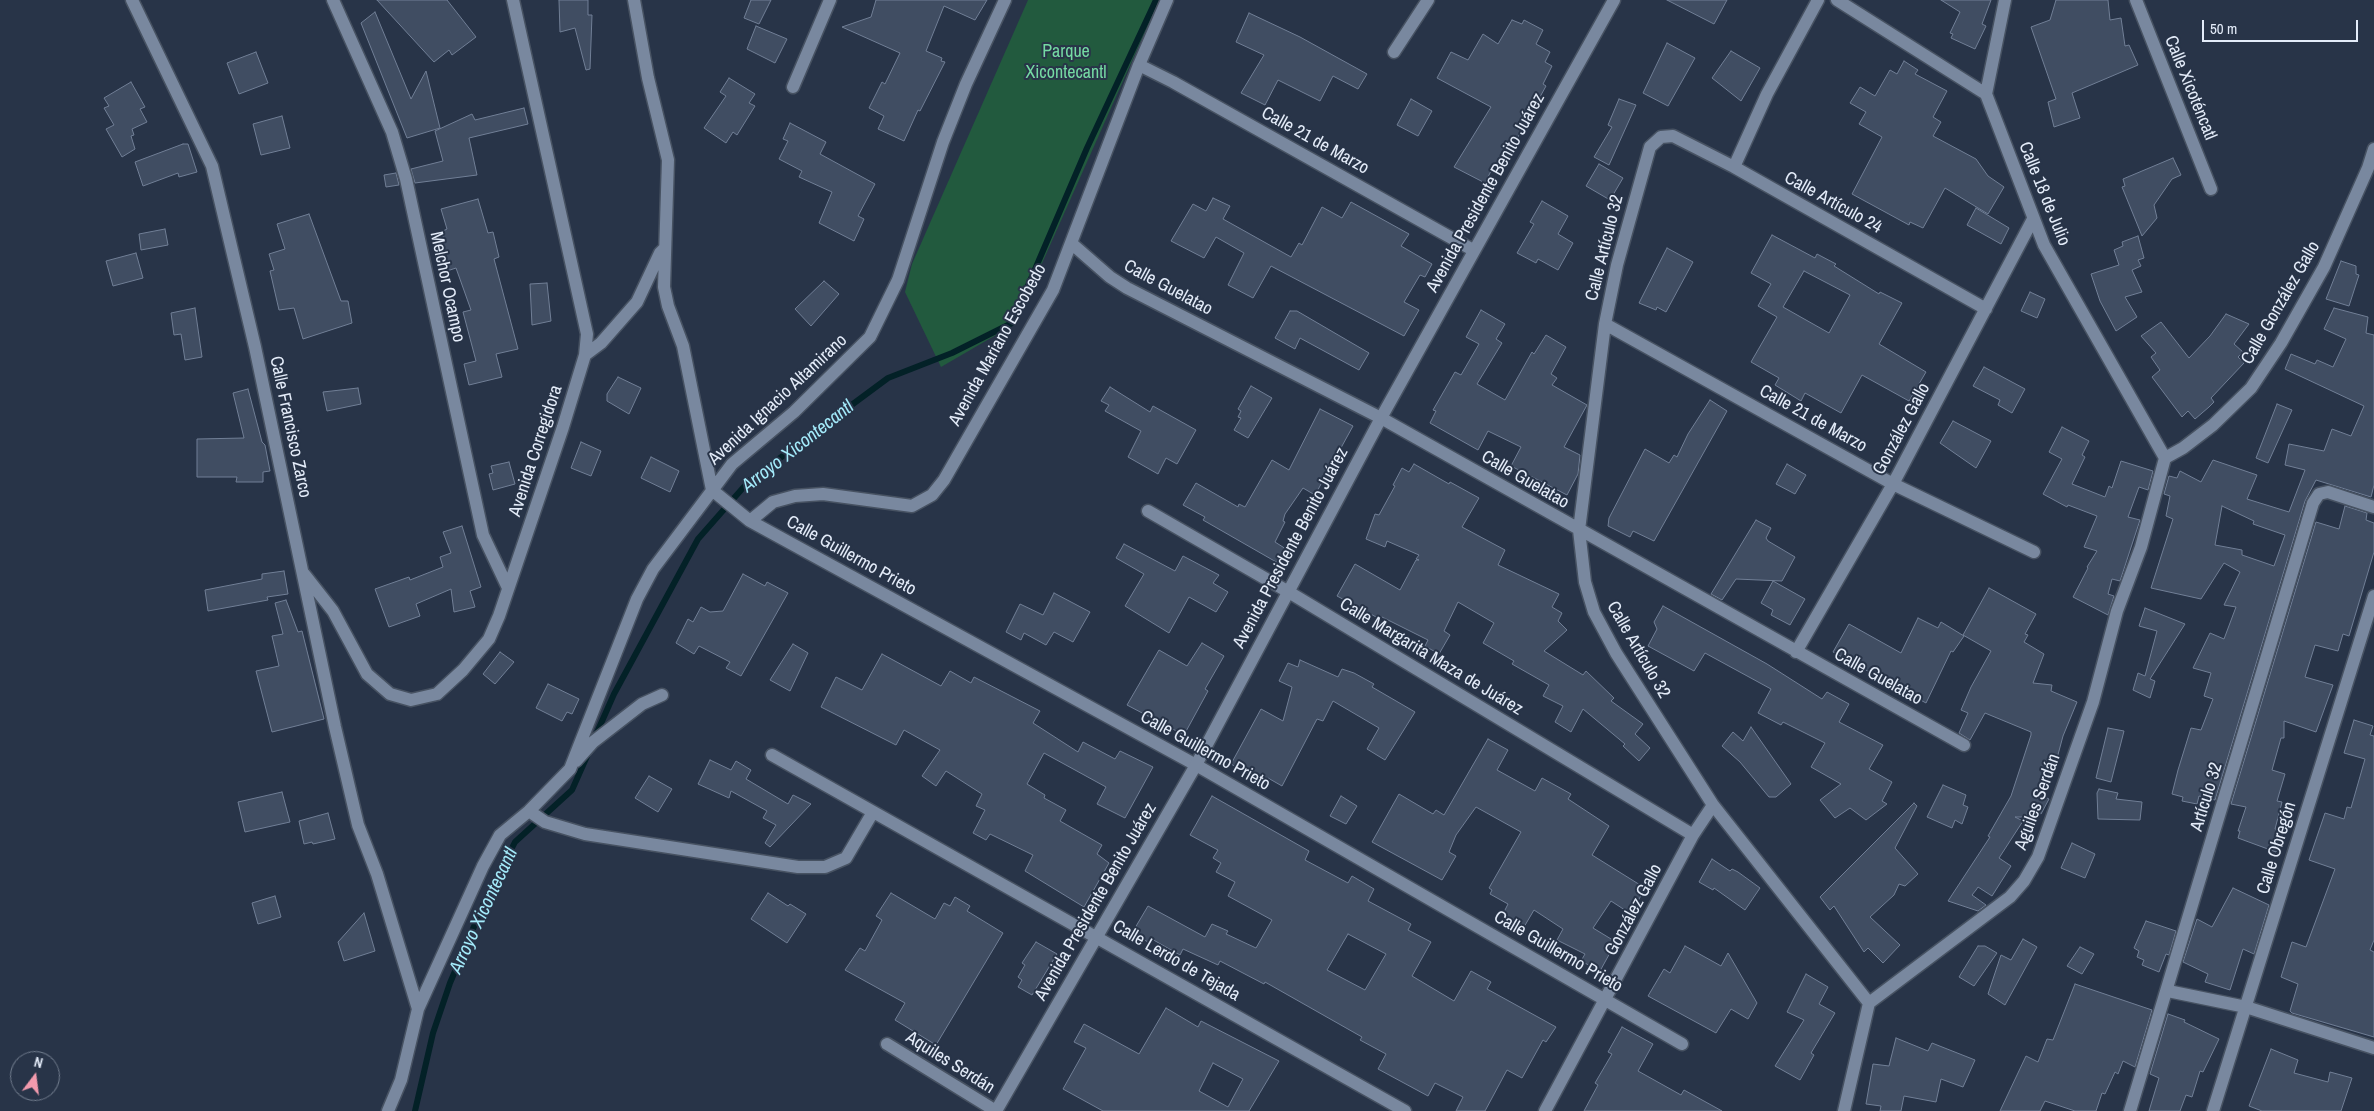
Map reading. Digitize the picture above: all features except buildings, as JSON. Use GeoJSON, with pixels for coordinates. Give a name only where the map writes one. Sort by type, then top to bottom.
{"type":"FeatureCollection","features":[{"type":"Feature","properties":{"kind":"street","name":"Calle Francisco Zarco"},"geometry":{"type":"LineString","coordinates":[[132,0],[212,166],[255,347],[334,727],[358,825],[377,874],[418,1009]]}},
{"type":"Feature","properties":{"kind":"street","name":"Melchor Ocampo"},"geometry":{"type":"LineString","coordinates":[[333,0],[392,132],[398,151],[406,180],[483,535],[508,588]]}},
{"type":"Feature","properties":{"kind":"street","name":"Avenida Corregidora"},"geometry":{"type":"LineString","coordinates":[[302,572],[333,611],[367,674],[390,694],[411,700],[437,694],[463,670],[489,640],[499,616],[563,427],[585,354],[586,326],[513,0]]}},
{"type":"Feature","properties":{"kind":"street"},"geometry":{"type":"LineString","coordinates":[[634,0],[648,78],[668,160],[664,287],[668,306],[683,346],[712,490]]}},
{"type":"Feature","properties":{"kind":"street"},"geometry":{"type":"LineString","coordinates":[[793,87],[830,0]]}},
{"type":"Feature","properties":{"kind":"street","name":"Avenida Ignacio Altamirano"},"geometry":{"type":"LineString","coordinates":[[388,1111],[401,1080],[418,1009],[482,866],[500,835],[529,811],[570,769],[638,599],[653,569],[732,464],[794,412],[870,337],[898,280],[942,142],[966,84],[1005,0]]}},
{"type":"Feature","properties":{"kind":"street","name":"Avenida Mariano Escobedo"},"geometry":{"type":"LineString","coordinates":[[750,521],[773,502],[795,496],[823,494],[912,506],[932,495],[944,480],[1053,290],[1100,170],[1138,64],[1167,0]]}},
{"type":"Feature","properties":{"kind":"street"},"geometry":{"type":"LineString","coordinates":[[1394,52],[1428,0]]}},
{"type":"Feature","properties":{"kind":"street","name":"Avenida Presidente Benito Juárez"},"geometry":{"type":"LineString","coordinates":[[996,1111],[1196,765],[1381,418],[1614,0]]}},
{"type":"Feature","properties":{"kind":"street"},"geometry":{"type":"LineString","coordinates":[[1734,167],[1767,94],[1818,0]]}},
{"type":"Feature","properties":{"kind":"street"},"geometry":{"type":"LineString","coordinates":[[1837,0],[1986,94],[2005,0]]}},
{"type":"Feature","properties":{"kind":"street","name":"Calle Xicoténcatl"},"geometry":{"type":"LineString","coordinates":[[2136,0],[2211,189]]}},
{"type":"Feature","properties":{"kind":"street","name":"Calle 21 de Marzo"},"geometry":{"type":"LineString","coordinates":[[1138,64],[1181,86],[1473,250]]}},
{"type":"Feature","properties":{"kind":"street","name":"Calle 18 de Julio"},"geometry":{"type":"LineString","coordinates":[[1986,94],[2044,245],[2165,458]]}},
{"type":"Feature","properties":{"kind":"street","name":"Calle Artículo 24"},"geometry":{"type":"LineString","coordinates":[[1661,137],[1673,136],[1734,167],[1986,309]]}},
{"type":"Feature","properties":{"kind":"street","name":"Calle Artículo 32"},"geometry":{"type":"LineString","coordinates":[[1661,137],[1650,146],[1617,265],[1605,324],[1578,530],[1585,582],[1594,612],[1616,653],[1713,805],[1869,1002]]}},
{"type":"Feature","properties":{"kind":"street","name":"Calle González Gallo"},"geometry":{"type":"LineString","coordinates":[[2165,458],[2213,426],[2252,388],[2281,343],[2324,268],[2374,150]]}},
{"type":"Feature","properties":{"kind":"street","name":"González Gallo"},"geometry":{"type":"LineString","coordinates":[[1796,652],[1893,484],[2033,218]]}},
{"type":"Feature","properties":{"kind":"street","name":"Calle Guelatao"},"geometry":{"type":"LineString","coordinates":[[1071,243],[1110,277],[1127,288],[1381,418],[1964,746]]}},
{"type":"Feature","properties":{"kind":"street"},"geometry":{"type":"LineString","coordinates":[[585,354],[601,343],[637,302],[660,253],[665,248]]}},
{"type":"Feature","properties":{"kind":"street","name":"Calle 21 de Marzo"},"geometry":{"type":"LineString","coordinates":[[1605,324],[1893,484],[2034,552]]}},
{"type":"Feature","properties":{"kind":"street","name":"Aguiles Serdán"},"geometry":{"type":"LineString","coordinates":[[1869,1002],[2010,898],[2024,881],[2038,857],[2093,702],[2117,611],[2141,547],[2165,458]]}},
{"type":"Feature","properties":{"kind":"street","name":"Calle Guillermo Prieto"},"geometry":{"type":"LineString","coordinates":[[712,490],[750,521],[1196,765],[1682,1044]]}},
{"type":"Feature","properties":{"kind":"street","name":"Artículo 32"},"geometry":{"type":"LineString","coordinates":[[2130,1111],[2168,990],[2313,503],[2319,494],[2328,492],[2374,507]]}},
{"type":"Feature","properties":{"kind":"street","name":"Calle Margarita Maza de Juárez"},"geometry":{"type":"LineString","coordinates":[[1148,511],[1288,591],[1693,836]]}},
{"type":"Feature","properties":{"kind":"street","name":"Calle Obregón"},"geometry":{"type":"LineString","coordinates":[[2213,1111],[2374,596]]}},
{"type":"Feature","properties":{"kind":"street"},"geometry":{"type":"LineString","coordinates":[[570,769],[593,742],[642,704],[662,696]]}},
{"type":"Feature","properties":{"kind":"street","name":"Calle Lerdo de Tejada"},"geometry":{"type":"LineString","coordinates":[[772,755],[1097,936],[1405,1111]]}},
{"type":"Feature","properties":{"kind":"street","name":"González Gallo"},"geometry":{"type":"LineString","coordinates":[[1545,1111],[1693,836],[1713,805]]}},
{"type":"Feature","properties":{"kind":"street"},"geometry":{"type":"LineString","coordinates":[[529,811],[545,822],[585,834],[798,867],[825,867],[846,858],[873,812]]}},
{"type":"Feature","properties":{"kind":"street"},"geometry":{"type":"LineString","coordinates":[[2168,990],[2246,1008],[2374,1048]]}},
{"type":"Feature","properties":{"kind":"street"},"geometry":{"type":"LineString","coordinates":[[1844,1111],[1869,1002]]}},
{"type":"Feature","properties":{"kind":"street","name":"Aquiles Serdán"},"geometry":{"type":"LineString","coordinates":[[887,1044],[996,1111]]}},
{"type":"Feature","properties":{"kind":"green space","name":"Parque Xicontecantl"},"geometry":{"type":"Polygon","coordinates":[[[1028,0],[1159,0],[1015,324],[941,367],[905,292],[912,264],[1028,0]]]}},
{"type":"Feature","properties":{"kind":"waterway","name":"Arroyo Xicontecantl"},"geometry":{"type":"LineString","coordinates":[[595,737],[614,694],[698,539],[749,481],[888,378],[952,353],[1012,323],[1087,148],[1156,0]]}},
{"type":"Feature","properties":{"kind":"waterway","name":"Arroyo Xicontecantl"},"geometry":{"type":"LineString","coordinates":[[415,1111],[433,1033],[450,983],[484,903],[515,842],[572,790],[588,754]]}}]}
